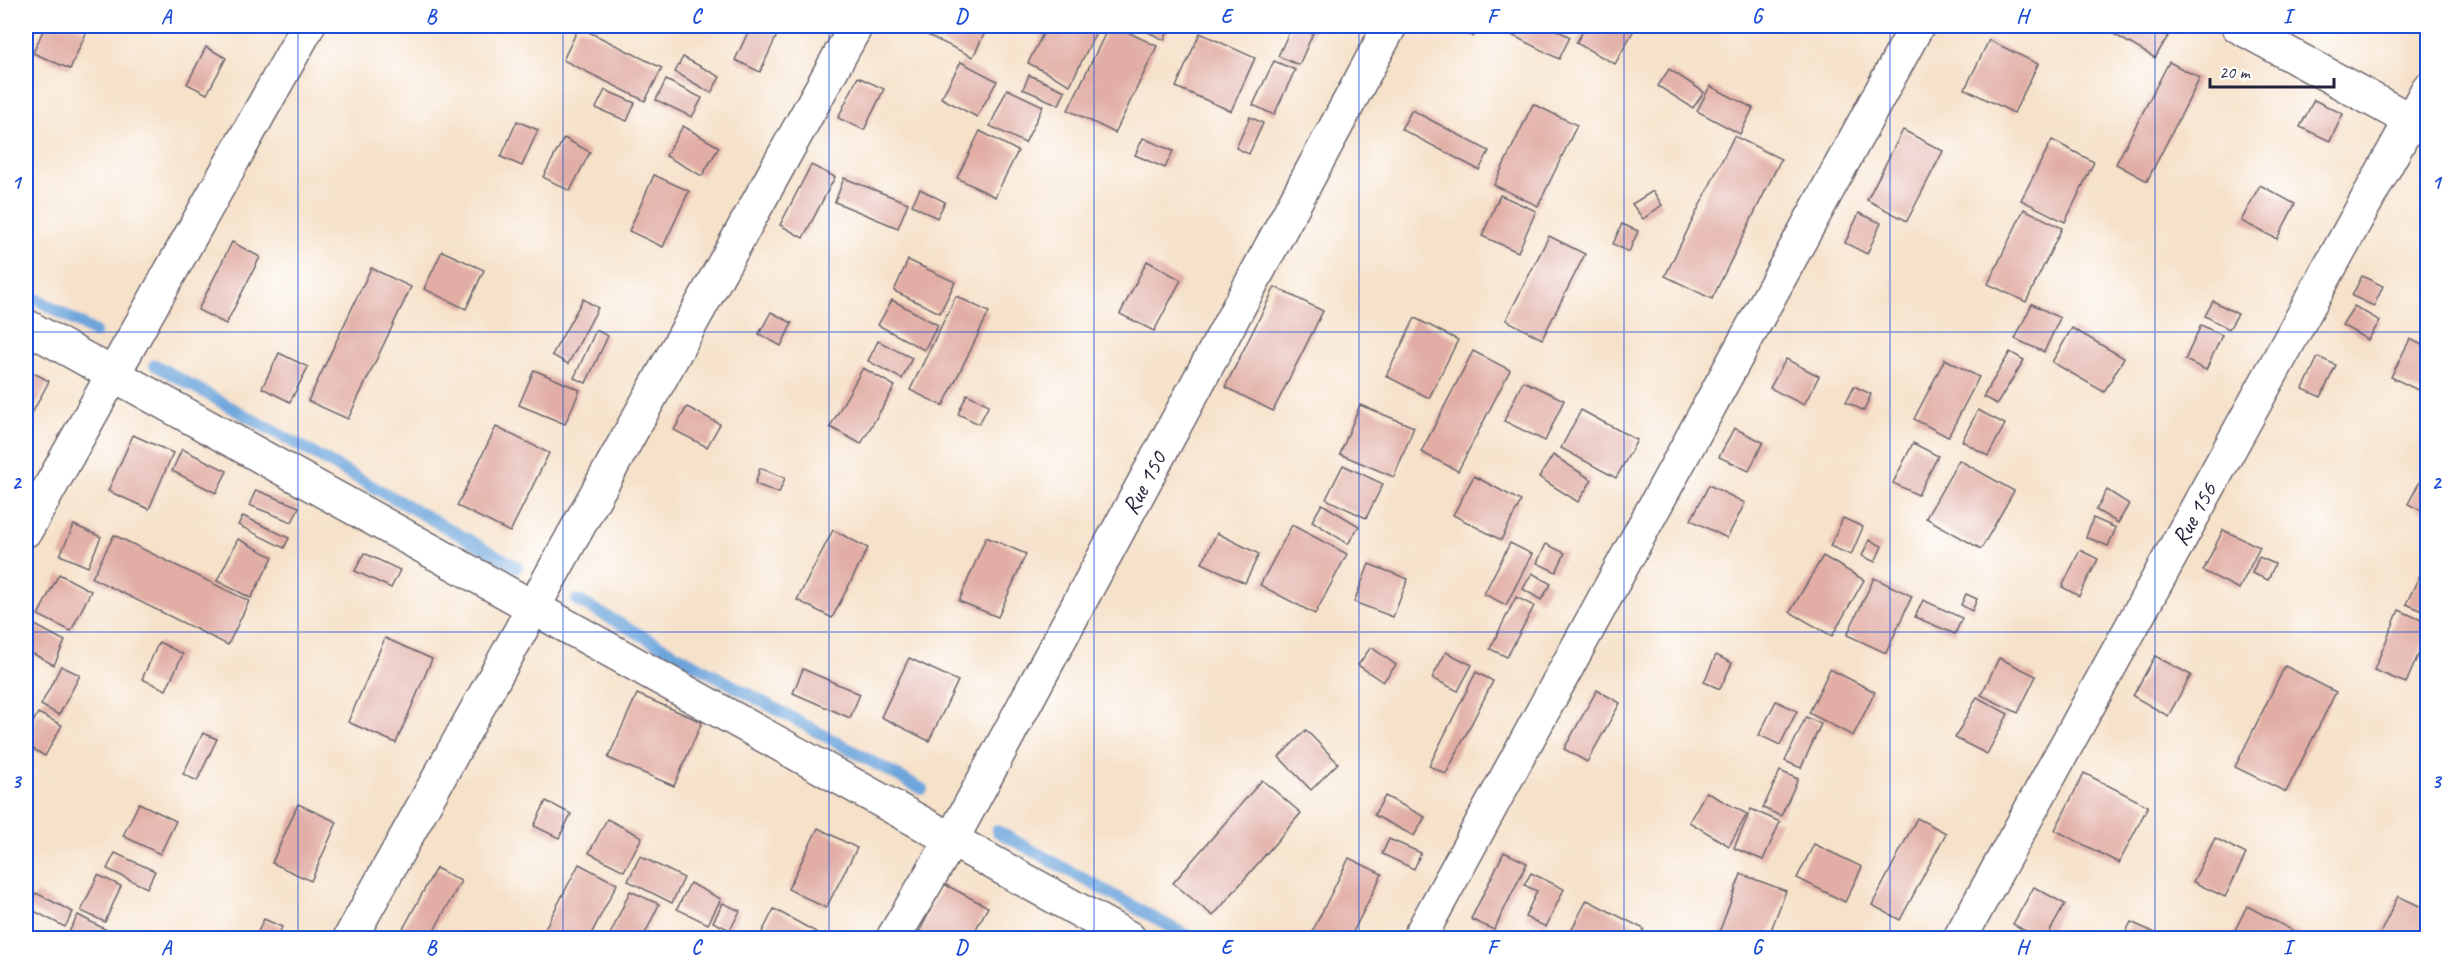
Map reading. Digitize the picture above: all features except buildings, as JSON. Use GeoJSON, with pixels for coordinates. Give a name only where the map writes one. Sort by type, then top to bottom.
{"type":"FeatureCollection","features":[{"type":"Feature","properties":{"kind":"street"},"geometry":{"type":"LineString","coordinates":[[26,530],[112,372],[308,26]]}},
{"type":"Feature","properties":{"kind":"street"},"geometry":{"type":"LineString","coordinates":[[350,939],[856,26]]}},
{"type":"Feature","properties":{"kind":"street","name":"Rue 150"},"geometry":{"type":"LineString","coordinates":[[893,939],[951,841],[1390,26]]}},
{"type":"Feature","properties":{"kind":"street"},"geometry":{"type":"LineString","coordinates":[[1419,939],[1917,26]]}},
{"type":"Feature","properties":{"kind":"street"},"geometry":{"type":"LineString","coordinates":[[2238,26],[2419,125]]}},
{"type":"Feature","properties":{"kind":"street","name":"Rue 156"},"geometry":{"type":"LineString","coordinates":[[1960,939],[2419,125],[2427,89]]}},
{"type":"Feature","properties":{"kind":"street"},"geometry":{"type":"LineString","coordinates":[[26,326],[1129,939]]}},
{"type":"Feature","properties":{"kind":"waterway"},"geometry":{"type":"LineString","coordinates":[[26,293],[95,332]]}},
{"type":"Feature","properties":{"kind":"waterway"},"geometry":{"type":"LineString","coordinates":[[155,365],[517,567]]}},
{"type":"Feature","properties":{"kind":"waterway"},"geometry":{"type":"LineString","coordinates":[[577,600],[922,789]]}},
{"type":"Feature","properties":{"kind":"waterway"},"geometry":{"type":"LineString","coordinates":[[997,831],[1191,938]]}}]}
